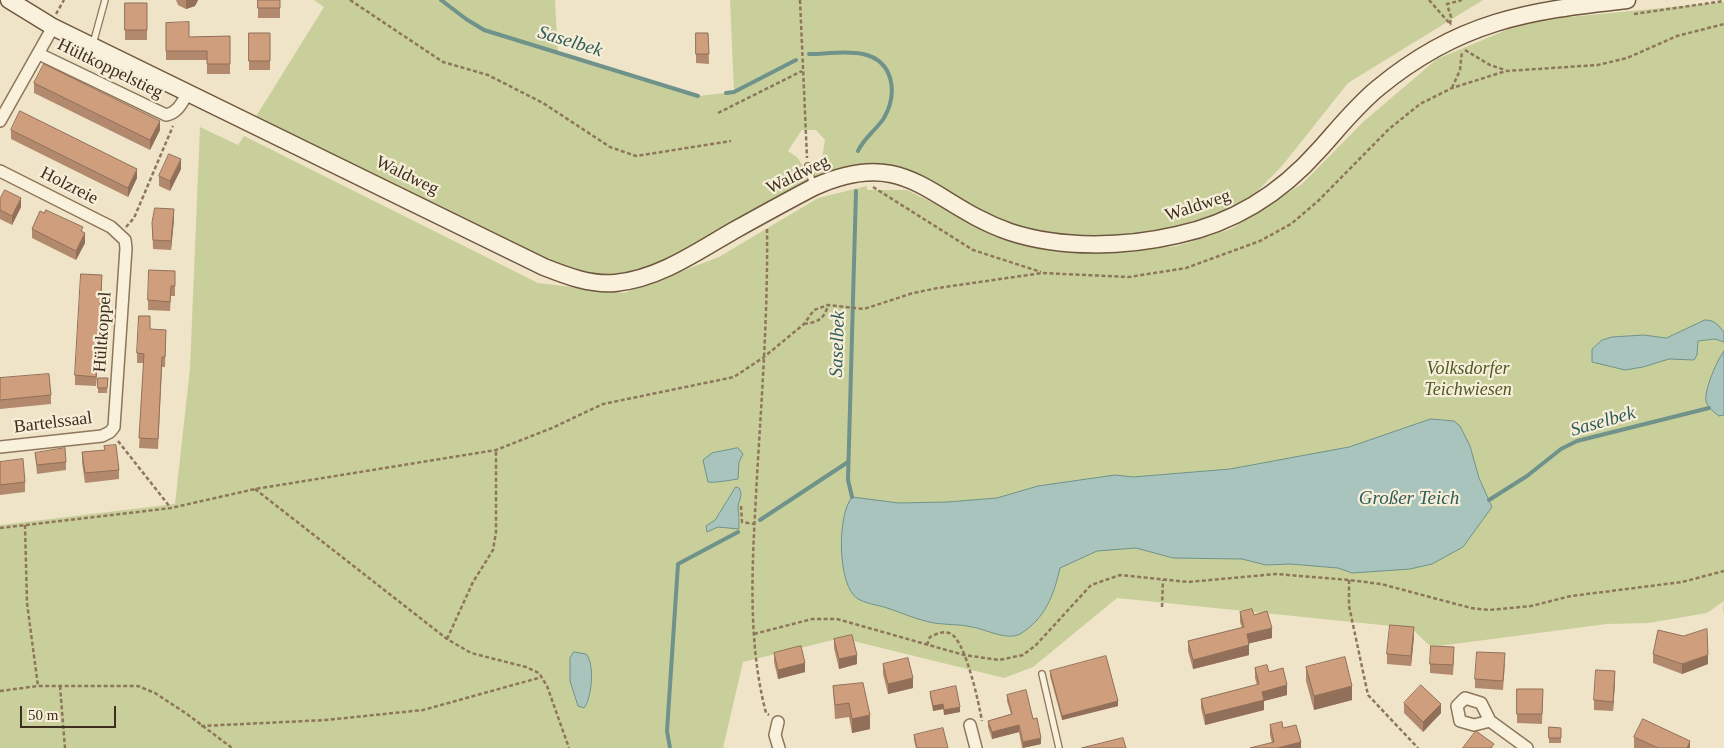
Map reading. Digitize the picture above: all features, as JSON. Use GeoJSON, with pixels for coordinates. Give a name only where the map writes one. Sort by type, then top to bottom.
{"type":"FeatureCollection","features":[{"type":"Feature","properties":{"kind":"main road","name":"Waldweg"},"geometry":{"type":"LineString","coordinates":[[9,0],[53,27],[544,268],[579,280],[615,283],[668,267],[814,187],[849,174],[886,172],[916,181],[992,225],[1042,240],[1111,243],[1177,236],[1218,223],[1264,199],[1295,174],[1344,120],[1377,88],[1417,59],[1456,39],[1484,25],[1526,13],[1628,7]]}},
{"type":"Feature","properties":{"kind":"street"},"geometry":{"type":"LineString","coordinates":[[0,121],[53,27]]}},
{"type":"Feature","properties":{"kind":"street","name":"Hültkoppelstieg"},"geometry":{"type":"LineString","coordinates":[[39,54],[166,115]]}},
{"type":"Feature","properties":{"kind":"street"},"geometry":{"type":"LineString","coordinates":[[166,115],[172,114],[179,107],[188,93]]}},
{"type":"Feature","properties":{"kind":"street","name":"Holzreie"},"geometry":{"type":"LineString","coordinates":[[0,171],[120,234]]}},
{"type":"Feature","properties":{"kind":"street","name":"Hültkoppel"},"geometry":{"type":"LineString","coordinates":[[110,432],[115,421],[126,248],[125,240],[120,234]]}},
{"type":"Feature","properties":{"kind":"street","name":"Bartelssaal"},"geometry":{"type":"LineString","coordinates":[[0,448],[102,436],[110,432]]}},
{"type":"Feature","properties":{"kind":"street"},"geometry":{"type":"LineString","coordinates":[[1490,721],[1526,748]]}},
{"type":"Feature","properties":{"kind":"street"},"geometry":{"type":"LineString","coordinates":[[778,722],[775,735],[778,748]]}},
{"type":"Feature","properties":{"kind":"street"},"geometry":{"type":"LineString","coordinates":[[970,725],[976,748]]}},
{"type":"Feature","properties":{"kind":"lane"},"geometry":{"type":"LineString","coordinates":[[92,46],[105,0]]}},
{"type":"Feature","properties":{"kind":"lane"},"geometry":{"type":"LineString","coordinates":[[808,166],[814,187]]}},
{"type":"Feature","properties":{"kind":"lane"},"geometry":{"type":"LineString","coordinates":[[1042,674],[1060,748]]}},
{"type":"Feature","properties":{"kind":"path"},"geometry":{"type":"LineString","coordinates":[[350,0],[443,62],[488,75],[542,102],[610,147],[618,150],[636,156],[732,141]]}},
{"type":"Feature","properties":{"kind":"path"},"geometry":{"type":"LineString","coordinates":[[800,0],[808,166]]}},
{"type":"Feature","properties":{"kind":"path"},"geometry":{"type":"LineString","coordinates":[[1429,0],[1456,39],[1490,65],[1506,71]]}},
{"type":"Feature","properties":{"kind":"path"},"geometry":{"type":"LineString","coordinates":[[1452,88],[1460,70],[1456,39],[1447,4],[1462,0]]}},
{"type":"Feature","properties":{"kind":"path"},"geometry":{"type":"LineString","coordinates":[[1628,7],[1724,1]]}},
{"type":"Feature","properties":{"kind":"path"},"geometry":{"type":"LineString","coordinates":[[718,112],[802,71]]}},
{"type":"Feature","properties":{"kind":"path"},"geometry":{"type":"LineString","coordinates":[[130,222],[174,123],[166,115]]}},
{"type":"Feature","properties":{"kind":"path"},"geometry":{"type":"LineString","coordinates":[[883,186],[866,184],[972,250],[1042,273]]}},
{"type":"Feature","properties":{"kind":"path"},"geometry":{"type":"LineString","coordinates":[[767,212],[764,357],[754,524],[752,612],[757,679],[766,713],[778,722]]}},
{"type":"Feature","properties":{"kind":"path"},"geometry":{"type":"LineString","coordinates":[[804,324],[816,322],[824,317],[828,306]]}},
{"type":"Feature","properties":{"kind":"path"},"geometry":{"type":"LineString","coordinates":[[0,528],[170,508],[255,489],[496,450],[552,428],[602,404],[734,377],[764,357],[804,324],[814,310],[828,306],[864,309]]}},
{"type":"Feature","properties":{"kind":"path"},"geometry":{"type":"LineString","coordinates":[[110,432],[170,508]]}},
{"type":"Feature","properties":{"kind":"path"},"geometry":{"type":"LineString","coordinates":[[447,639],[474,582],[493,550],[496,532],[496,450]]}},
{"type":"Feature","properties":{"kind":"path"},"geometry":{"type":"LineString","coordinates":[[255,489],[447,639],[471,653],[535,670],[542,677],[569,748]]}},
{"type":"Feature","properties":{"kind":"path"},"geometry":{"type":"LineString","coordinates":[[741,506],[742,522],[754,524]]}},
{"type":"Feature","properties":{"kind":"path"},"geometry":{"type":"LineString","coordinates":[[25,525],[27,603],[38,686]]}},
{"type":"Feature","properties":{"kind":"path"},"geometry":{"type":"LineString","coordinates":[[754,634],[812,619],[837,619],[864,625],[964,655],[999,660],[1023,655],[1036,645],[1091,585],[1109,577],[1135,575],[1163,580],[1214,581],[1276,574],[1349,580],[1381,584],[1471,608],[1489,610],[1532,606],[1571,596],[1682,582],[1724,571]]}},
{"type":"Feature","properties":{"kind":"path"},"geometry":{"type":"LineString","coordinates":[[1162,607],[1163,580]]}},
{"type":"Feature","properties":{"kind":"path"},"geometry":{"type":"LineString","coordinates":[[1349,580],[1349,606],[1368,695],[1418,748]]}},
{"type":"Feature","properties":{"kind":"path"},"geometry":{"type":"LineString","coordinates":[[927,645],[930,637],[938,633],[950,633],[957,638],[974,684],[982,722],[970,725]]}},
{"type":"Feature","properties":{"kind":"path"},"geometry":{"type":"LineString","coordinates":[[202,726],[326,720],[424,710],[542,677]]}},
{"type":"Feature","properties":{"kind":"path"},"geometry":{"type":"LineString","coordinates":[[0,691],[38,686],[138,686],[155,693],[232,748]]}},
{"type":"Feature","properties":{"kind":"path"},"geometry":{"type":"LineString","coordinates":[[60,686],[65,748]]}},
{"type":"Feature","properties":{"kind":"green space"},"geometry":{"type":"Polygon","coordinates":[[[314,0],[555,0],[558,52],[698,96],[734,92],[730,0],[1483,0],[1348,83],[1282,166],[1232,217],[1193,231],[1042,240],[898,174],[814,187],[650,273],[579,280],[252,123],[324,7],[314,0]],[[802,130],[788,151],[798,158],[805,170],[808,169],[814,187],[809,169],[822,159],[825,140],[816,130],[802,130]]]}},
{"type":"Feature","properties":{"kind":"green space","name":"Volksdorfer Teichwiesen"},"geometry":{"type":"Polygon","coordinates":[[[1724,2],[1724,601],[1707,613],[1648,623],[1607,624],[1431,647],[1411,628],[1117,598],[1033,667],[1004,678],[841,638],[743,662],[723,748],[0,748],[0,525],[175,504],[190,368],[200,127],[238,145],[244,136],[538,283],[624,293],[719,257],[818,198],[867,186],[867,190],[907,190],[990,231],[1035,247],[1106,253],[1177,246],[1231,229],[1302,184],[1363,122],[1437,59],[1528,21],[1724,2]]]}},
{"type":"Feature","properties":{"kind":"water"},"geometry":{"type":"Polygon","coordinates":[[[1705,320],[1714,322],[1720,327],[1724,332],[1724,342],[1715,339],[1698,341],[1697,355],[1694,360],[1669,359],[1625,370],[1592,362],[1592,349],[1602,340],[1612,337],[1644,335],[1666,338],[1705,320]]]}},
{"type":"Feature","properties":{"kind":"water"},"geometry":{"type":"Polygon","coordinates":[[[1724,351],[1724,415],[1719,416],[1708,406],[1706,396],[1712,375],[1724,351]]]}},
{"type":"Feature","properties":{"kind":"water","name":"Großer Teich"},"geometry":{"type":"Polygon","coordinates":[[[1431,419],[1454,421],[1460,426],[1470,446],[1479,478],[1492,507],[1463,547],[1432,564],[1410,569],[1352,573],[1338,568],[1290,564],[1266,565],[1242,559],[1173,558],[1136,548],[1097,551],[1060,568],[1055,588],[1042,614],[1029,628],[1015,636],[996,634],[967,626],[928,622],[864,602],[851,592],[846,580],[843,566],[842,534],[847,506],[852,497],[899,503],[947,502],[997,498],[1038,486],[1115,475],[1133,477],[1230,469],[1349,447],[1431,419]]]}},
{"type":"Feature","properties":{"kind":"water"},"geometry":{"type":"Polygon","coordinates":[[[738,448],[743,454],[739,462],[738,479],[708,482],[703,460],[712,453],[738,448]]]}},
{"type":"Feature","properties":{"kind":"water"},"geometry":{"type":"Polygon","coordinates":[[[736,487],[739,488],[741,493],[738,505],[739,529],[718,527],[707,532],[706,526],[715,520],[736,487]]]}},
{"type":"Feature","properties":{"kind":"water"},"geometry":{"type":"Polygon","coordinates":[[[574,652],[586,654],[591,665],[591,689],[584,708],[578,706],[570,681],[570,658],[574,652]]]}},
{"type":"Feature","properties":{"kind":"building"},"geometry":{"type":"Polygon","coordinates":[[[258,0],[280,0],[280,8],[258,8],[258,0]]]}},
{"type":"Feature","properties":{"kind":"building"},"geometry":{"type":"Polygon","coordinates":[[[125,3],[147,3],[147,30],[125,30],[125,3]]]}},
{"type":"Feature","properties":{"kind":"building"},"geometry":{"type":"Polygon","coordinates":[[[189,22],[189,37],[230,36],[230,64],[207,64],[207,51],[166,51],[166,23],[189,22]]]}},
{"type":"Feature","properties":{"kind":"building"},"geometry":{"type":"Polygon","coordinates":[[[249,33],[270,33],[270,61],[249,61],[249,33]]]}},
{"type":"Feature","properties":{"kind":"building"},"geometry":{"type":"Polygon","coordinates":[[[696,33],[708,33],[709,54],[696,54],[696,33]]]}},
{"type":"Feature","properties":{"kind":"building"},"geometry":{"type":"Polygon","coordinates":[[[44,64],[160,121],[150,140],[34,83],[44,64]]]}},
{"type":"Feature","properties":{"kind":"building"},"geometry":{"type":"Polygon","coordinates":[[[20,111],[137,169],[128,188],[11,130],[20,111]]]}},
{"type":"Feature","properties":{"kind":"building"},"geometry":{"type":"Polygon","coordinates":[[[169,154],[181,159],[170,181],[159,176],[169,154]]]}},
{"type":"Feature","properties":{"kind":"building"},"geometry":{"type":"Polygon","coordinates":[[[5,190],[21,198],[12,216],[0,210],[0,199],[5,190]]]}},
{"type":"Feature","properties":{"kind":"building"},"geometry":{"type":"Polygon","coordinates":[[[155,208],[174,209],[171,241],[153,240],[152,223],[155,208]]]}},
{"type":"Feature","properties":{"kind":"building"},"geometry":{"type":"Polygon","coordinates":[[[46,210],[83,227],[81,231],[85,233],[76,251],[32,229],[40,211],[44,213],[46,210]]]}},
{"type":"Feature","properties":{"kind":"building"},"geometry":{"type":"Polygon","coordinates":[[[149,270],[175,271],[175,286],[171,286],[170,302],[148,300],[149,270]]]}},
{"type":"Feature","properties":{"kind":"building"},"geometry":{"type":"Polygon","coordinates":[[[81,274],[102,275],[96,377],[75,375],[81,274]]]}},
{"type":"Feature","properties":{"kind":"building"},"geometry":{"type":"Polygon","coordinates":[[[139,316],[150,316],[150,329],[166,330],[165,357],[162,357],[158,439],[139,438],[144,354],[137,353],[139,316]]]}},
{"type":"Feature","properties":{"kind":"building"},"geometry":{"type":"Polygon","coordinates":[[[49,374],[51,395],[0,400],[0,378],[49,374]]]}},
{"type":"Feature","properties":{"kind":"building"},"geometry":{"type":"Polygon","coordinates":[[[98,378],[108,378],[107,388],[98,388],[98,378]]]}},
{"type":"Feature","properties":{"kind":"building"},"geometry":{"type":"Polygon","coordinates":[[[116,445],[119,470],[85,473],[82,452],[105,450],[104,446],[116,445]]]}},
{"type":"Feature","properties":{"kind":"building"},"geometry":{"type":"Polygon","coordinates":[[[65,448],[66,462],[37,465],[35,453],[65,448]]]}},
{"type":"Feature","properties":{"kind":"building"},"geometry":{"type":"Polygon","coordinates":[[[23,459],[25,482],[0,485],[0,462],[23,459]]]}},
{"type":"Feature","properties":{"kind":"building"},"geometry":{"type":"Polygon","coordinates":[[[1252,609],[1254,615],[1267,611],[1272,628],[1247,634],[1249,645],[1193,660],[1188,641],[1244,627],[1240,612],[1252,609]]]}},
{"type":"Feature","properties":{"kind":"building"},"geometry":{"type":"Polygon","coordinates":[[[1390,625],[1414,627],[1411,656],[1387,654],[1390,625]]]}},
{"type":"Feature","properties":{"kind":"building"},"geometry":{"type":"Polygon","coordinates":[[[1707,629],[1708,655],[1682,664],[1653,654],[1658,630],[1683,636],[1707,629]]]}},
{"type":"Feature","properties":{"kind":"building"},"geometry":{"type":"Polygon","coordinates":[[[852,635],[857,655],[839,659],[834,639],[852,635]]]}},
{"type":"Feature","properties":{"kind":"building"},"geometry":{"type":"Polygon","coordinates":[[[801,646],[805,663],[778,670],[774,653],[801,646]]]}},
{"type":"Feature","properties":{"kind":"building"},"geometry":{"type":"Polygon","coordinates":[[[1431,646],[1454,647],[1453,665],[1430,664],[1431,646]]]}},
{"type":"Feature","properties":{"kind":"building"},"geometry":{"type":"Polygon","coordinates":[[[1477,652],[1505,653],[1503,681],[1475,679],[1477,652]]]}},
{"type":"Feature","properties":{"kind":"building"},"geometry":{"type":"Polygon","coordinates":[[[1106,656],[1118,701],[1062,716],[1050,671],[1106,656]]]}},
{"type":"Feature","properties":{"kind":"building"},"geometry":{"type":"Polygon","coordinates":[[[1345,657],[1352,686],[1314,696],[1306,667],[1345,657]]]}},
{"type":"Feature","properties":{"kind":"building"},"geometry":{"type":"Polygon","coordinates":[[[908,658],[913,678],[888,684],[883,664],[908,658]]]}},
{"type":"Feature","properties":{"kind":"building"},"geometry":{"type":"Polygon","coordinates":[[[1267,665],[1269,672],[1283,668],[1287,685],[1262,692],[1264,700],[1205,715],[1201,699],[1259,684],[1255,668],[1267,665]]]}},
{"type":"Feature","properties":{"kind":"building"},"geometry":{"type":"Polygon","coordinates":[[[1596,670],[1615,671],[1613,702],[1594,700],[1596,670]]]}},
{"type":"Feature","properties":{"kind":"building"},"geometry":{"type":"Polygon","coordinates":[[[863,683],[870,715],[852,719],[849,703],[835,705],[833,686],[863,683]]]}},
{"type":"Feature","properties":{"kind":"building"},"geometry":{"type":"Polygon","coordinates":[[[1421,685],[1441,704],[1423,722],[1404,703],[1421,685]]]}},
{"type":"Feature","properties":{"kind":"building"},"geometry":{"type":"Polygon","coordinates":[[[956,686],[960,707],[944,710],[943,704],[933,706],[930,692],[956,686]]]}},
{"type":"Feature","properties":{"kind":"building"},"geometry":{"type":"Polygon","coordinates":[[[1517,689],[1543,689],[1542,714],[1517,714],[1517,689]]]}},
{"type":"Feature","properties":{"kind":"building"},"geometry":{"type":"Polygon","coordinates":[[[1026,690],[1033,719],[1037,718],[1041,738],[1023,742],[1019,725],[992,732],[988,721],[1012,714],[1007,695],[1026,690]]]}},
{"type":"Feature","properties":{"kind":"building"},"geometry":{"type":"Polygon","coordinates":[[[1643,719],[1690,741],[1687,748],[1658,748],[1634,737],[1643,719]]]}},
{"type":"Feature","properties":{"kind":"building"},"geometry":{"type":"Polygon","coordinates":[[[1282,722],[1283,728],[1296,725],[1301,742],[1277,748],[1250,748],[1274,742],[1270,725],[1282,722]]]}},
{"type":"Feature","properties":{"kind":"building"},"geometry":{"type":"Polygon","coordinates":[[[1549,727],[1561,728],[1561,738],[1549,738],[1549,727]]]}},
{"type":"Feature","properties":{"kind":"building"},"geometry":{"type":"Polygon","coordinates":[[[943,728],[948,748],[917,748],[914,735],[943,728]]]}},
{"type":"Feature","properties":{"kind":"building"},"geometry":{"type":"Polygon","coordinates":[[[1476,731],[1494,744],[1491,748],[1463,748],[1476,731]]]}},
{"type":"Feature","properties":{"kind":"building"},"geometry":{"type":"Polygon","coordinates":[[[1123,738],[1126,748],[1082,748],[1123,738]]]}},
{"type":"Feature","properties":{"kind":"waterway","name":"Saselbek"},"geometry":{"type":"LineString","coordinates":[[441,0],[484,30],[698,96]]}},
{"type":"Feature","properties":{"kind":"waterway","name":"Saselbek"},"geometry":{"type":"LineString","coordinates":[[809,54],[843,52],[863,54],[881,63],[887,71],[892,89],[888,108],[884,118],[863,142],[858,151]]}},
{"type":"Feature","properties":{"kind":"waterway","name":"Saselbek"},"geometry":{"type":"LineString","coordinates":[[726,93],[734,92],[796,60]]}},
{"type":"Feature","properties":{"kind":"waterway","name":"Saselbek"},"geometry":{"type":"LineString","coordinates":[[852,497],[848,480],[856,191]]}},
{"type":"Feature","properties":{"kind":"waterway","name":"Saselbek"},"geometry":{"type":"LineString","coordinates":[[1489,500],[1527,476],[1561,449],[1577,441],[1709,408]]}},
{"type":"Feature","properties":{"kind":"waterway"},"geometry":{"type":"LineString","coordinates":[[760,520],[848,462]]}},
{"type":"Feature","properties":{"kind":"waterway"},"geometry":{"type":"LineString","coordinates":[[670,748],[667,731],[678,564],[738,532]]}}]}
